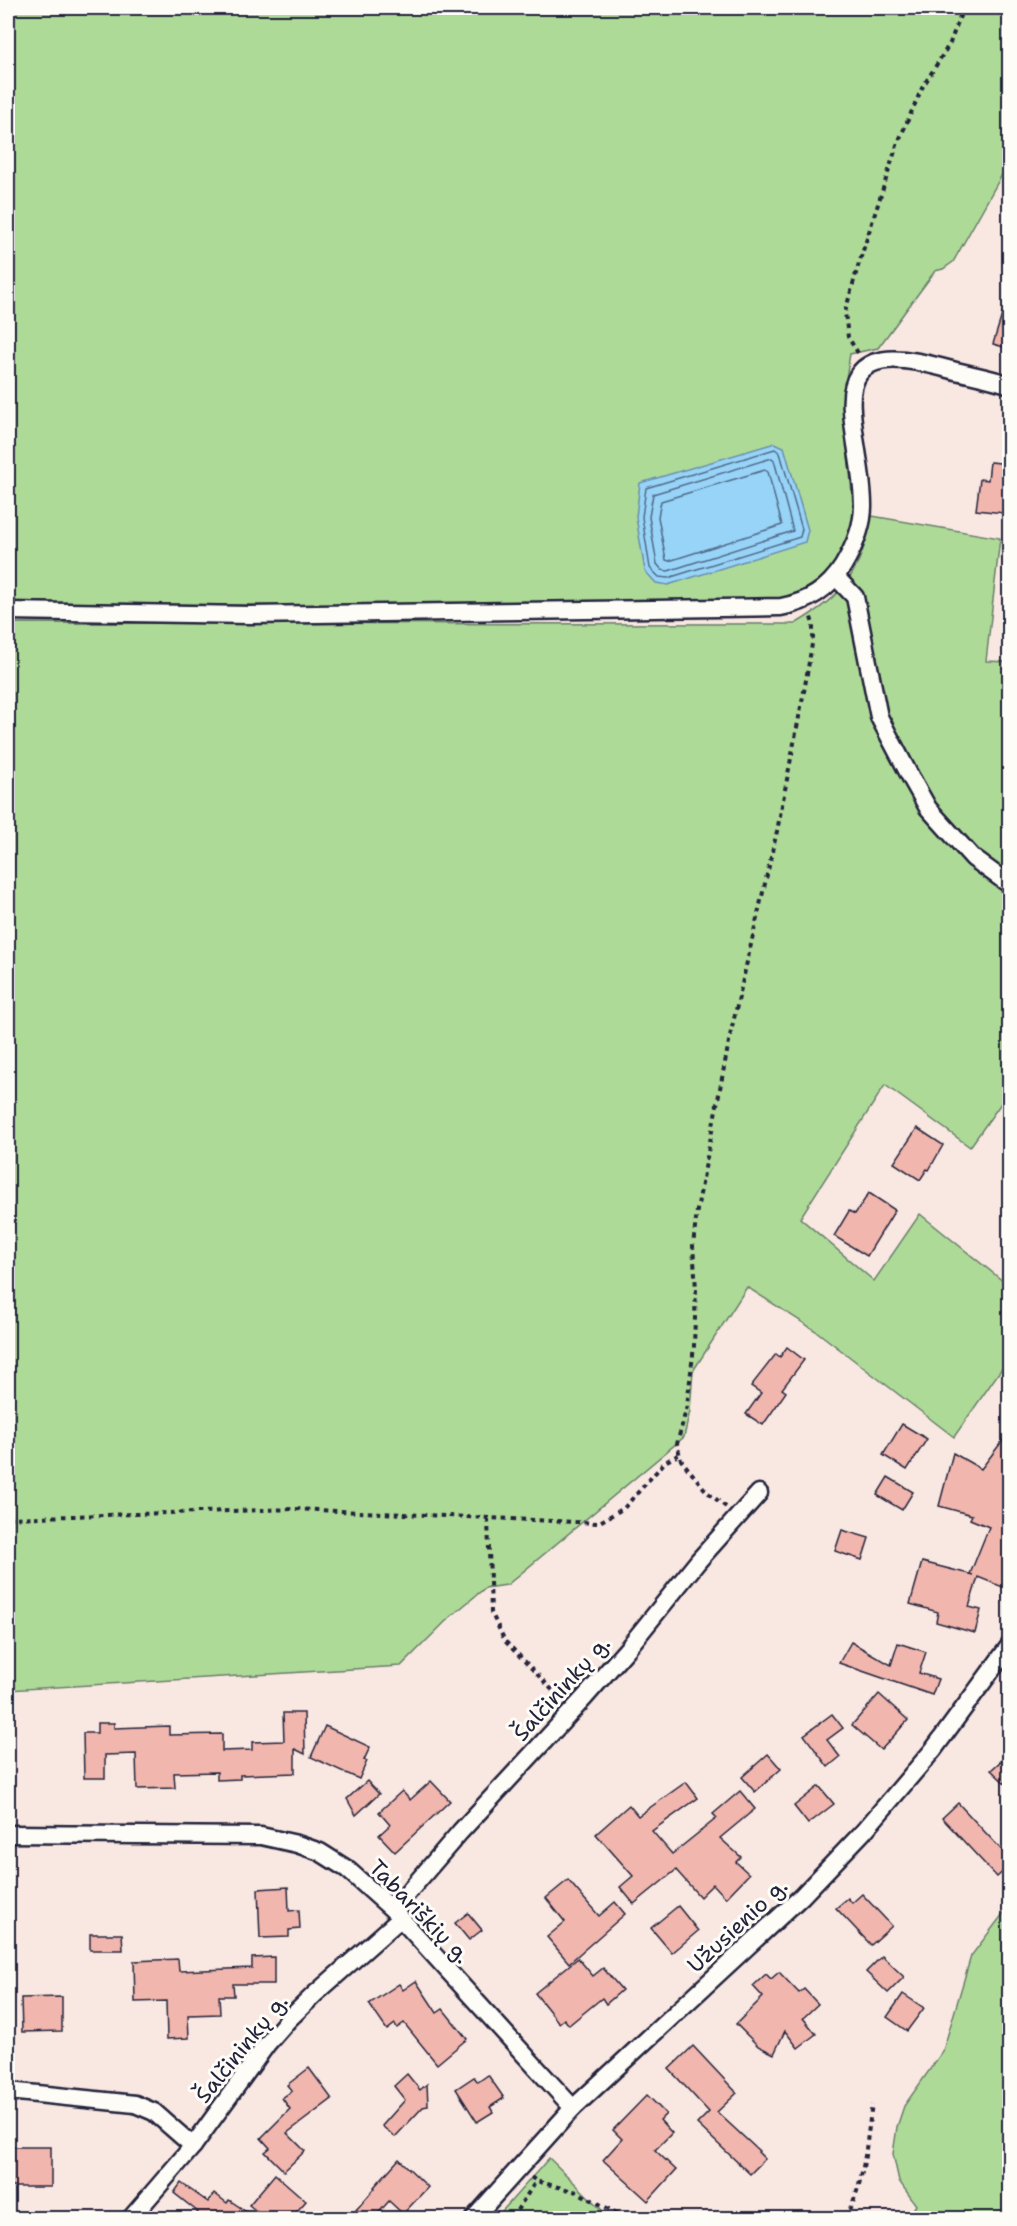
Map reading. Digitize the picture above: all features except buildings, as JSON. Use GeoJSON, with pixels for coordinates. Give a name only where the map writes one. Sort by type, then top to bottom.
{"type":"FeatureCollection","features":[{"type":"Feature","properties":{"kind":"street"},"geometry":{"type":"LineString","coordinates":[[8,611],[286,615],[781,607],[807,600],[818,594],[836,577],[857,538],[863,508],[860,461],[851,410],[852,393],[858,376],[866,366],[879,360],[897,358],[1010,385]]}},
{"type":"Feature","properties":{"kind":"street"},"geometry":{"type":"LineString","coordinates":[[836,577],[855,597],[879,717],[928,808],[973,858],[1010,885]]}},
{"type":"Feature","properties":{"kind":"street","name":"Šalčininkų g."},"geometry":{"type":"LineString","coordinates":[[131,2218],[193,2146],[267,2044],[288,2020],[396,1914],[460,1832],[628,1648],[699,1560],[759,1493]]}},
{"type":"Feature","properties":{"kind":"street","name":"Užusienio g."},"geometry":{"type":"LineString","coordinates":[[474,2218],[573,2108],[801,1897],[864,1831],[933,1750],[1010,1645]]}},
{"type":"Feature","properties":{"kind":"street","name":"Tabariškių g."},"geometry":{"type":"LineString","coordinates":[[8,1834],[261,1836],[320,1852],[347,1869],[396,1914],[573,2108]]}},
{"type":"Feature","properties":{"kind":"street"},"geometry":{"type":"LineString","coordinates":[[8,2091],[135,2104],[154,2112],[193,2146]]}},
{"type":"Feature","properties":{"kind":"path"},"geometry":{"type":"LineString","coordinates":[[866,366],[848,337],[845,312],[897,145],[922,88],[950,43],[963,8]]}},
{"type":"Feature","properties":{"kind":"path"},"geometry":{"type":"LineString","coordinates":[[738,1516],[707,1492],[681,1460],[677,1444],[687,1406],[694,1346],[696,1289],[693,1246],[697,1210],[730,1036],[777,831],[805,686],[813,638],[813,624],[807,600]]}},
{"type":"Feature","properties":{"kind":"path"},"geometry":{"type":"LineString","coordinates":[[8,1518],[295,1509],[598,1523],[624,1508],[664,1462],[680,1454]]}},
{"type":"Feature","properties":{"kind":"path"},"geometry":{"type":"LineString","coordinates":[[488,1519],[491,1612],[505,1641],[572,1711]]}},
{"type":"Feature","properties":{"kind":"path"},"geometry":{"type":"LineString","coordinates":[[845,2218],[851,2209],[860,2180],[872,2105]]}},
{"type":"Feature","properties":{"kind":"path"},"geometry":{"type":"LineString","coordinates":[[519,2168],[536,2181],[577,2192],[626,2218]]}},
{"type":"Feature","properties":{"kind":"path"},"geometry":{"type":"LineString","coordinates":[[512,2218],[536,2181]]}},
{"type":"Feature","properties":{"kind":"green space"},"geometry":{"type":"Polygon","coordinates":[[[8,8],[1009,8],[1009,162],[953,262],[935,271],[878,348],[850,354],[843,397],[854,516],[843,554],[827,575],[809,590],[779,599],[296,606],[8,602],[8,8]]]}},
{"type":"Feature","properties":{"kind":"green space"},"geometry":{"type":"Polygon","coordinates":[[[872,516],[1000,538],[986,661],[1009,662],[1009,1092],[970,1147],[885,1085],[800,1218],[874,1281],[920,1214],[1009,1286],[1009,1358],[954,1437],[816,1331],[747,1287],[693,1371],[690,1411],[684,1437],[507,1585],[485,1588],[449,1618],[401,1666],[8,1690],[8,623],[795,624],[827,603],[848,580],[862,553],[872,516]]]}},
{"type":"Feature","properties":{"kind":"green space"},"geometry":{"type":"Polygon","coordinates":[[[1009,1908],[1009,2218],[908,2218],[916,2205],[899,2181],[893,2154],[897,2127],[904,2106],[943,2051],[971,1956],[1009,1908]]]}},
{"type":"Feature","properties":{"kind":"green space"},"geometry":{"type":"Polygon","coordinates":[[[549,2158],[608,2216],[613,2218],[496,2218],[549,2158]]]}},
{"type":"Feature","properties":{"kind":"water"},"geometry":{"type":"Polygon","coordinates":[[[775,443],[784,447],[808,530],[805,542],[668,585],[656,583],[645,571],[636,517],[640,483],[775,443]]]}}]}
